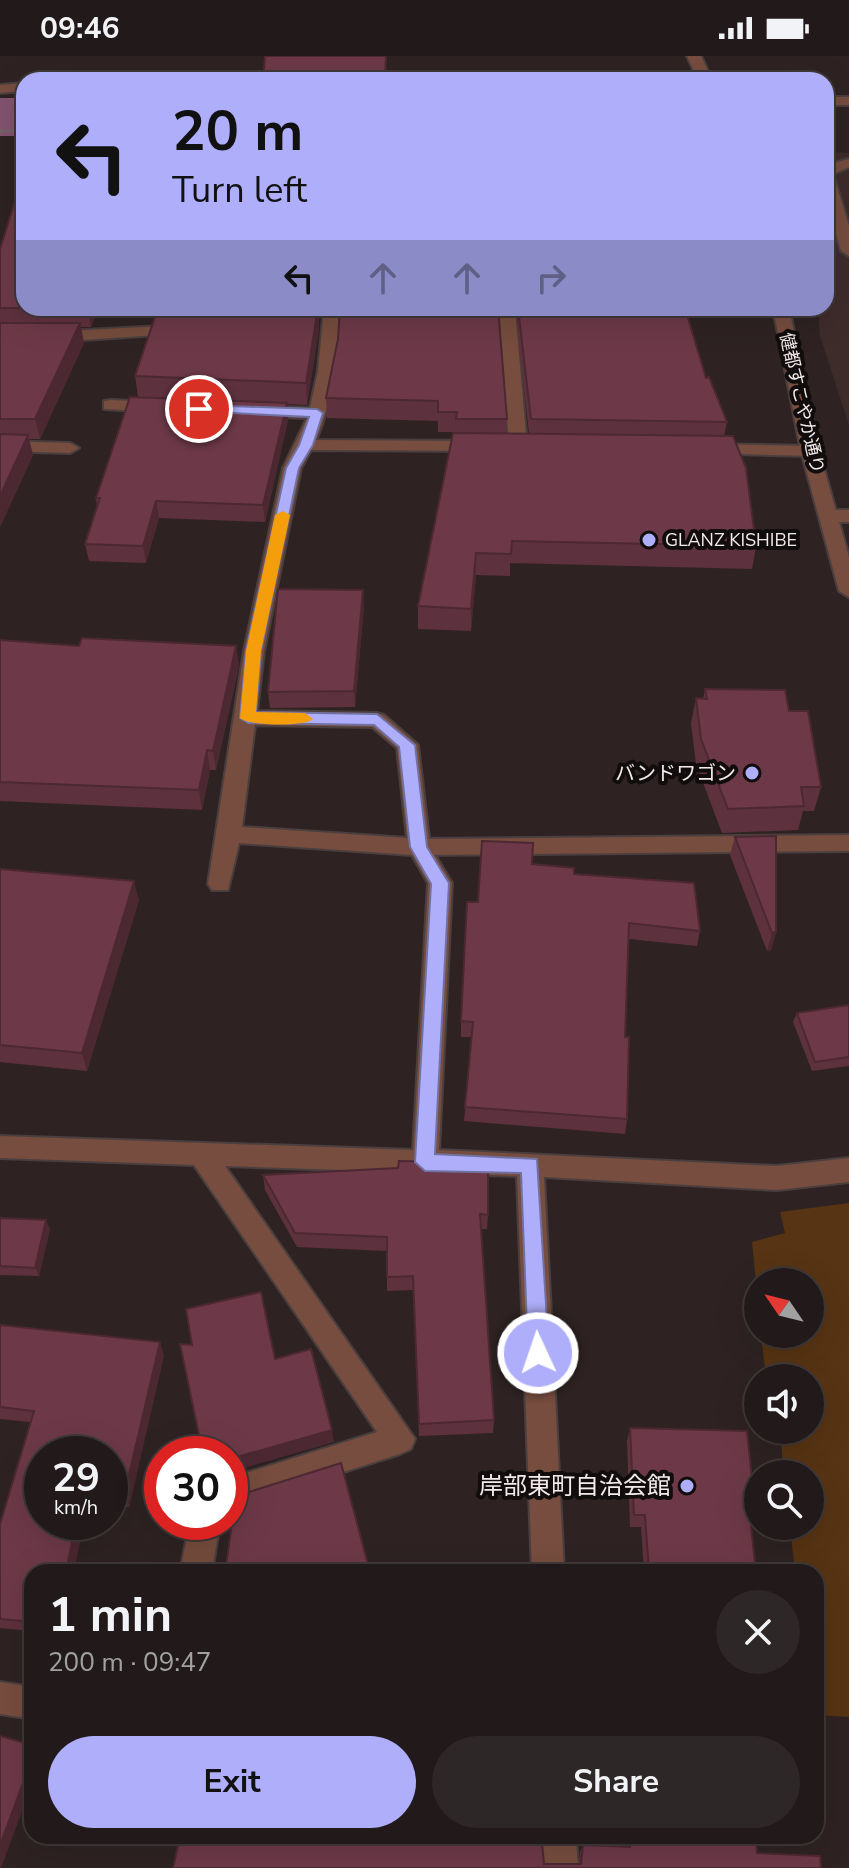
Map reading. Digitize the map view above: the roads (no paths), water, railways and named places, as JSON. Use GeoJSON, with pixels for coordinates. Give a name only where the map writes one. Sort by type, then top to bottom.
{"type":"FeatureCollection","features":[{"type":"Feature","properties":{"kind":"street"},"geometry":{"type":"LineString","coordinates":[[837,212],[849,251]]}},
{"type":"Feature","properties":{"kind":"street"},"geometry":{"type":"LineString","coordinates":[[306,445],[526,446],[508,316]]}},
{"type":"Feature","properties":{"kind":"street","name":"健都すこやか通り"},"geometry":{"type":"LineString","coordinates":[[783,316],[810,451],[840,516],[849,591]]}},
{"type":"Feature","properties":{"kind":"street"},"geometry":{"type":"LineString","coordinates":[[220,884],[248,718],[246,651],[292,468],[306,445],[329,379],[327,317]]}},
{"type":"Feature","properties":{"kind":"street"},"geometry":{"type":"LineString","coordinates":[[0,335],[66,336],[206,328]]}},
{"type":"Feature","properties":{"kind":"street"},"geometry":{"type":"LineString","coordinates":[[110,405],[174,408]]}},
{"type":"Feature","properties":{"kind":"street"},"geometry":{"type":"LineString","coordinates":[[237,410],[317,413]]}},
{"type":"Feature","properties":{"kind":"street"},"geometry":{"type":"LineString","coordinates":[[0,446],[70,448]]}},
{"type":"Feature","properties":{"kind":"street"},"geometry":{"type":"LineString","coordinates":[[685,449],[810,451]]}},
{"type":"Feature","properties":{"kind":"street"},"geometry":{"type":"LineString","coordinates":[[248,718],[377,720],[407,745],[419,847],[440,883],[425,1162]]}},
{"type":"Feature","properties":{"kind":"street"},"geometry":{"type":"LineString","coordinates":[[230,834],[419,847],[849,843]]}},
{"type":"Feature","properties":{"kind":"street"},"geometry":{"type":"LineString","coordinates":[[0,1147],[530,1165],[777,1178],[849,1170]]}},
{"type":"Feature","properties":{"kind":"street"},"geometry":{"type":"LineString","coordinates":[[202,1155],[400,1439],[248,1487]]}},
{"type":"Feature","properties":{"kind":"street"},"geometry":{"type":"LineString","coordinates":[[530,1165],[548,1564]]}},
{"type":"Feature","properties":{"kind":"street"},"geometry":{"type":"LineString","coordinates":[[197,1564],[202,1540]]}},
{"type":"Feature","properties":{"kind":"street"},"geometry":{"type":"LineString","coordinates":[[0,1698],[24,1702]]}},
{"type":"Feature","properties":{"kind":"street"},"geometry":{"type":"LineString","coordinates":[[560,1844],[561,1868]]}},
{"type":"Feature","properties":{"kind":"waterway"},"geometry":{"type":"LineString","coordinates":[[0,117],[16,117]]}},
{"type":"Feature","properties":{"kind":"place","name":"GLANZ KISHIBE"},"geometry":{"type":"Point","coordinates":[649,540]}},
{"type":"Feature","properties":{"kind":"place","name":"バンドワゴン"},"geometry":{"type":"Point","coordinates":[752,773]}},
{"type":"Feature","properties":{"kind":"place","name":"岸部東町自治会館"},"geometry":{"type":"Point","coordinates":[687,1486]}}]}
